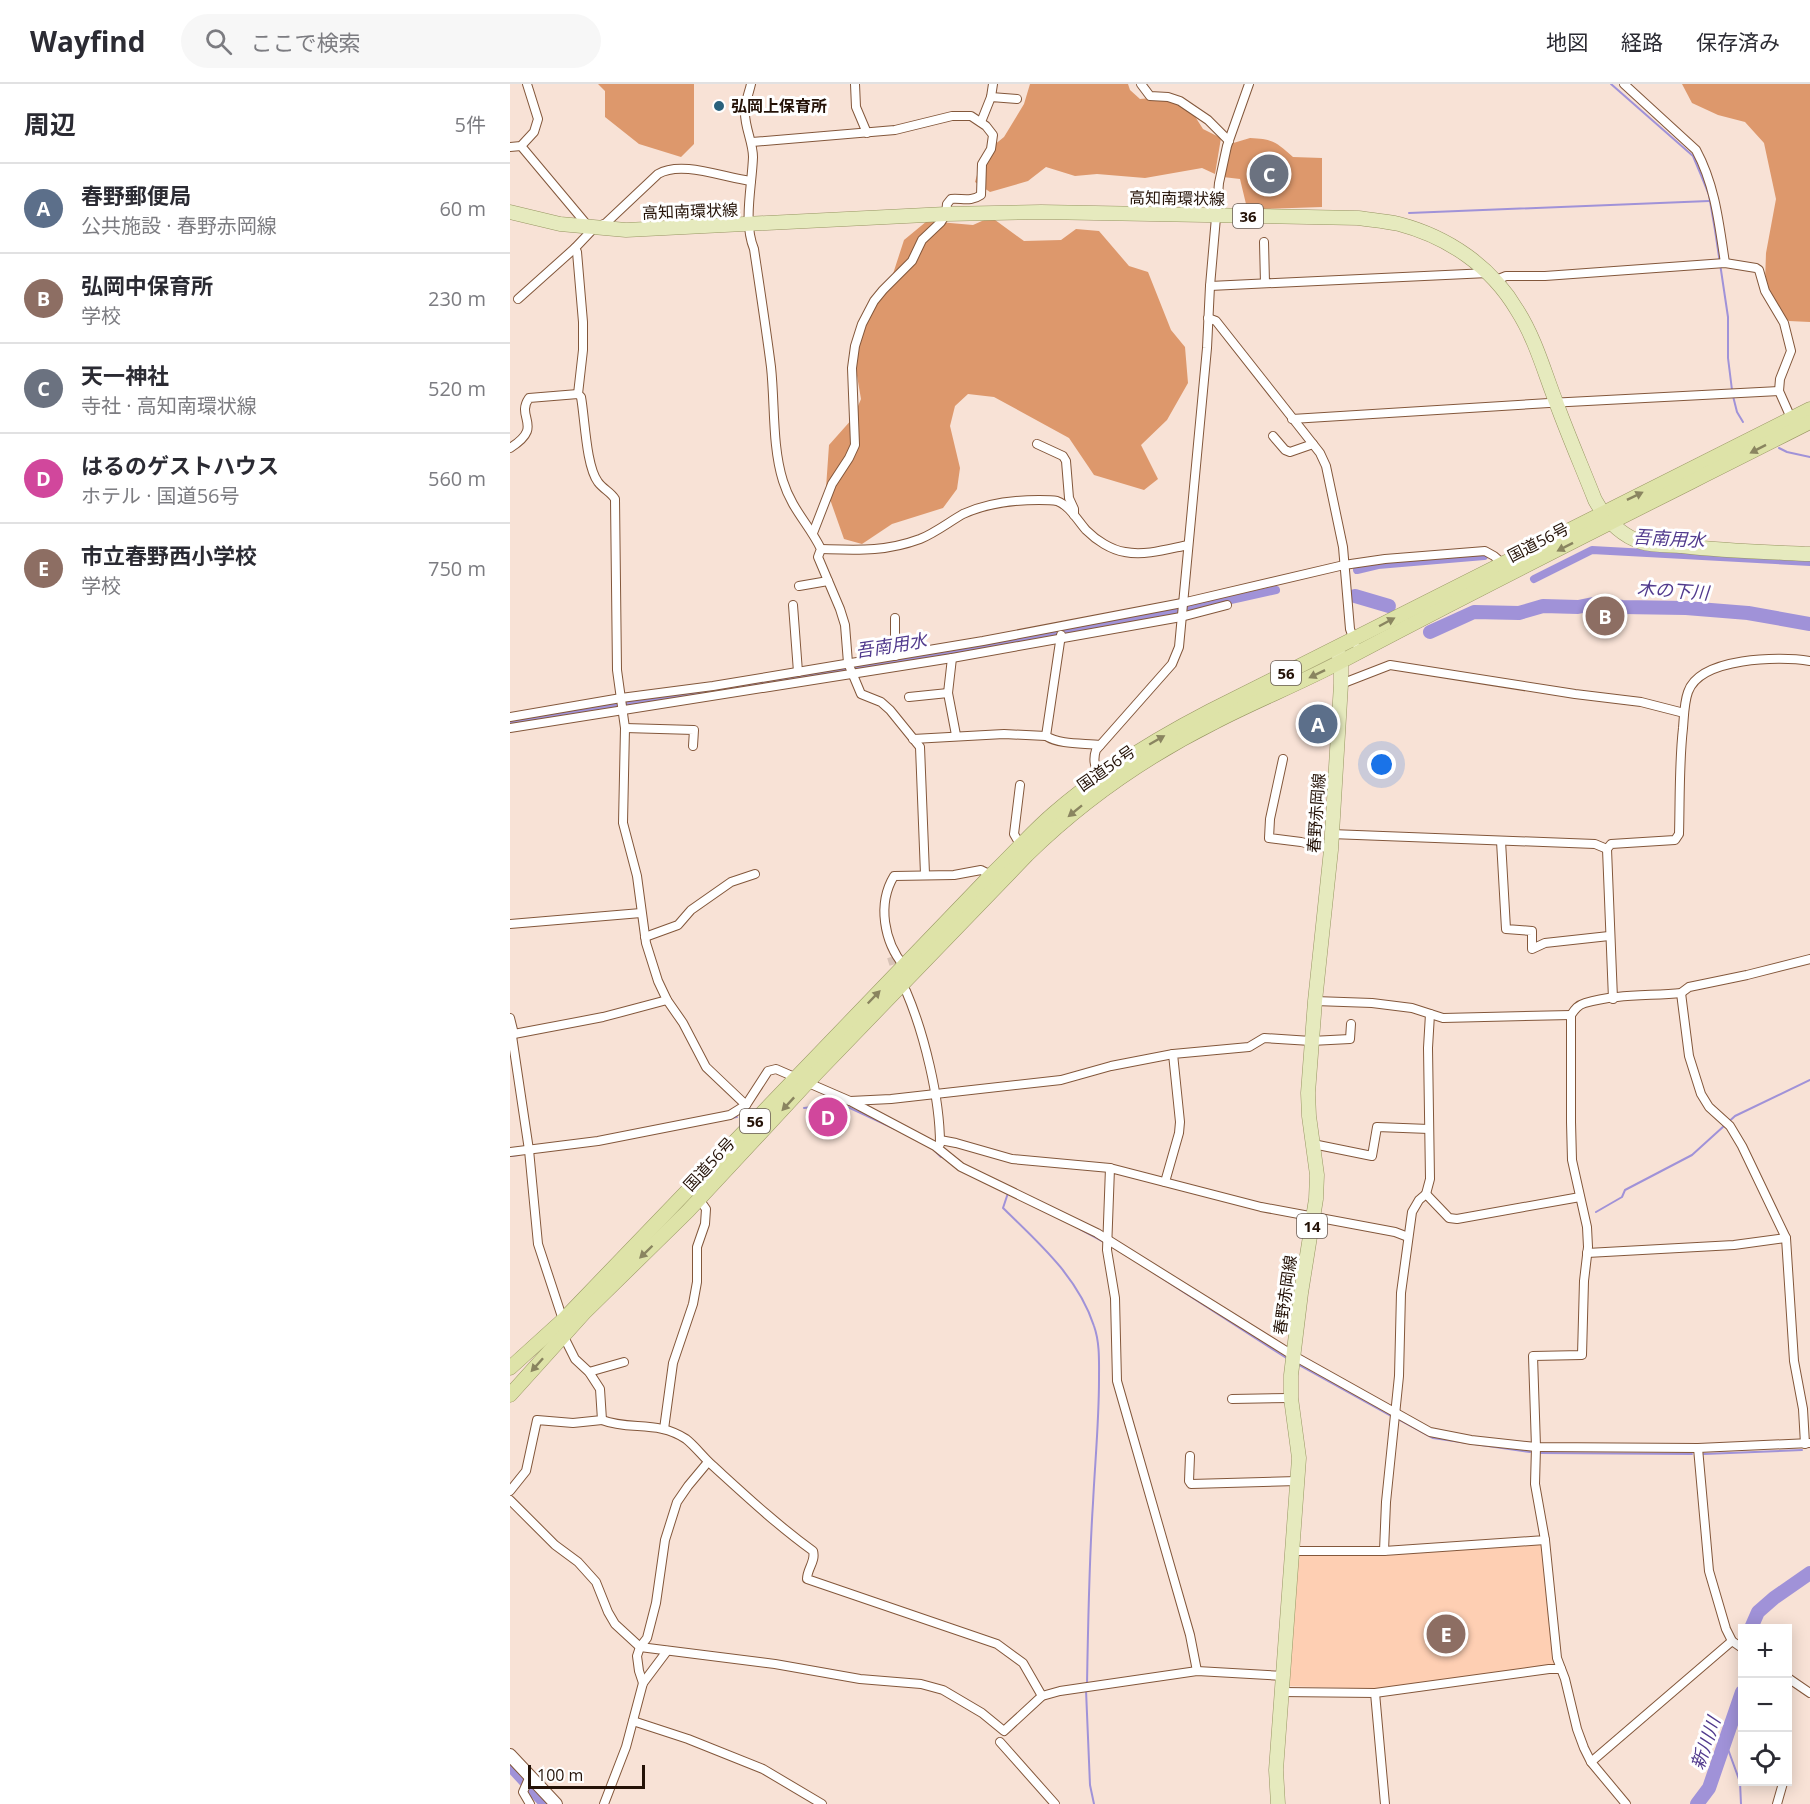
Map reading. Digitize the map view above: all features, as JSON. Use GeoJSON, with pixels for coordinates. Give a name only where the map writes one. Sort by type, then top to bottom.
{"type":"FeatureCollection","features":[{"type":"Feature","properties":{"kind":"highway","name":"国道56号"},"geometry":{"type":"LineString","coordinates":[[563,1320],[801,1080],[901,986],[1058,825],[1134,753],[1174,730],[1336,648],[1356,645],[1606,518],[1810,409]]}},
{"type":"Feature","properties":{"kind":"highway","name":"国道56号"},"geometry":{"type":"LineString","coordinates":[[563,1335],[699,1199],[801,1080],[904,966],[1051,815],[1103,781],[1208,726],[1341,662],[1356,645],[1502,563],[1606,518],[1810,422]]}},
{"type":"Feature","properties":{"kind":"highway","name":"56"},"geometry":{"type":"LineString","coordinates":[[510,1368],[563,1320]]}},
{"type":"Feature","properties":{"kind":"highway","name":"56"},"geometry":{"type":"LineString","coordinates":[[510,1395],[563,1335]]}},
{"type":"Feature","properties":{"kind":"main road","name":"高知南環状線"},"geometry":{"type":"LineString","coordinates":[[510,212],[560,224],[650,229],[946,214],[1041,212],[1358,218],[1397,223],[1428,233],[1454,246],[1492,277],[1517,309],[1528,330],[1595,500],[1606,518]]}},
{"type":"Feature","properties":{"kind":"main road"},"geometry":{"type":"LineString","coordinates":[[1606,518],[1625,534],[1642,542],[1810,554]]}},
{"type":"Feature","properties":{"kind":"main road","name":"春野赤岡線"},"geometry":{"type":"LineString","coordinates":[[1278,1804],[1276,1770],[1299,1458],[1291,1398],[1291,1374],[1317,1174],[1308,1093],[1311,1041],[1331,849],[1341,684],[1341,662],[1336,648]]}},
{"type":"Feature","properties":{"kind":"main road"},"geometry":{"type":"LineString","coordinates":[[510,1755],[556,1804]]}},
{"type":"Feature","properties":{"kind":"street"},"geometry":{"type":"LineString","coordinates":[[510,147],[521,146],[534,132],[538,119],[527,84]]}},
{"type":"Feature","properties":{"kind":"street"},"geometry":{"type":"LineString","coordinates":[[750,84],[744,113],[752,142],[750,225],[771,367],[778,455],[783,480],[793,507],[813,532],[821,549],[818,557],[845,625],[850,669],[861,694],[880,702],[890,710],[920,747],[925,874]]}},
{"type":"Feature","properties":{"kind":"street"},"geometry":{"type":"LineString","coordinates":[[855,84],[856,107],[867,133]]}},
{"type":"Feature","properties":{"kind":"street"},"geometry":{"type":"LineString","coordinates":[[981,122],[991,97],[993,84]]}},
{"type":"Feature","properties":{"kind":"street"},"geometry":{"type":"LineString","coordinates":[[1141,84],[1149,96],[1168,97],[1194,110],[1229,141]]}},
{"type":"Feature","properties":{"kind":"street"},"geometry":{"type":"LineString","coordinates":[[1103,781],[1095,767],[1096,750],[1172,664],[1179,647],[1215,215],[1219,183],[1229,141],[1249,84]]}},
{"type":"Feature","properties":{"kind":"street"},"geometry":{"type":"LineString","coordinates":[[1624,84],[1695,150],[1699,157],[1714,195],[1721,263]]}},
{"type":"Feature","properties":{"kind":"street"},"geometry":{"type":"LineString","coordinates":[[991,97],[1017,99]]}},
{"type":"Feature","properties":{"kind":"street"},"geometry":{"type":"LineString","coordinates":[[752,142],[895,130],[952,116],[971,116],[986,126],[993,135],[991,149],[982,164],[981,195],[969,200],[951,198],[941,222],[922,240],[912,261],[874,301],[862,324],[855,346],[852,368],[855,445],[832,484],[813,532]]}},
{"type":"Feature","properties":{"kind":"street"},"geometry":{"type":"LineString","coordinates":[[521,146],[591,227]]}},
{"type":"Feature","properties":{"kind":"street"},"geometry":{"type":"LineString","coordinates":[[518,299],[575,248],[591,227],[606,223],[658,174],[668,168],[687,168],[751,181]]}},
{"type":"Feature","properties":{"kind":"street"},"geometry":{"type":"LineString","coordinates":[[1264,242],[1265,283]]}},
{"type":"Feature","properties":{"kind":"street"},"geometry":{"type":"LineString","coordinates":[[575,248],[583,322],[583,350],[578,394],[581,398],[592,469],[599,483],[612,493],[615,499],[617,670],[625,728],[624,822],[637,876],[645,937],[658,981],[706,1067],[746,1105]]}},
{"type":"Feature","properties":{"kind":"street"},"geometry":{"type":"LineString","coordinates":[[1210,286],[1545,276],[1721,263],[1759,270],[1766,291],[1785,323],[1791,351],[1780,379],[1779,392],[1791,418]]}},
{"type":"Feature","properties":{"kind":"street"},"geometry":{"type":"LineString","coordinates":[[1208,318],[1216,321],[1313,444],[1326,466],[1339,525],[1350,629],[1356,645]]}},
{"type":"Feature","properties":{"kind":"street"},"geometry":{"type":"LineString","coordinates":[[1292,419],[1556,402],[1779,392]]}},
{"type":"Feature","properties":{"kind":"street"},"geometry":{"type":"LineString","coordinates":[[510,448],[525,439],[528,431],[526,403],[529,398],[578,394]]}},
{"type":"Feature","properties":{"kind":"street"},"geometry":{"type":"LineString","coordinates":[[1273,436],[1285,450],[1290,452],[1313,444]]}},
{"type":"Feature","properties":{"kind":"street"},"geometry":{"type":"LineString","coordinates":[[1037,444],[1064,456],[1069,498],[1074,515]]}},
{"type":"Feature","properties":{"kind":"street"},"geometry":{"type":"LineString","coordinates":[[821,549],[863,551],[893,547],[921,538],[964,514],[990,504],[1040,500],[1058,501],[1098,540],[1112,548],[1126,552],[1146,553],[1188,545]]}},
{"type":"Feature","properties":{"kind":"street"},"geometry":{"type":"LineString","coordinates":[[510,717],[622,705],[850,669],[952,658],[1060,638],[1181,610],[1344,565],[1385,559],[1485,551],[1502,563]]}},
{"type":"Feature","properties":{"kind":"street"},"geometry":{"type":"LineString","coordinates":[[799,585],[828,582]]}},
{"type":"Feature","properties":{"kind":"street"},"geometry":{"type":"LineString","coordinates":[[793,605],[798,672]]}},
{"type":"Feature","properties":{"kind":"street"},"geometry":{"type":"LineString","coordinates":[[510,728],[713,686],[798,672],[850,669],[895,656],[1061,627],[1227,605]]}},
{"type":"Feature","properties":{"kind":"street"},"geometry":{"type":"LineString","coordinates":[[895,618],[895,656]]}},
{"type":"Feature","properties":{"kind":"street"},"geometry":{"type":"LineString","coordinates":[[1046,736],[1061,627]]}},
{"type":"Feature","properties":{"kind":"street"},"geometry":{"type":"LineString","coordinates":[[952,658],[948,693],[956,735]]}},
{"type":"Feature","properties":{"kind":"street"},"geometry":{"type":"LineString","coordinates":[[1613,999],[1607,849],[1611,844],[1675,840],[1679,834],[1681,748],[1688,691],[1696,678],[1722,666],[1760,658],[1792,658],[1810,661]]}},
{"type":"Feature","properties":{"kind":"street"},"geometry":{"type":"LineString","coordinates":[[1341,684],[1390,665],[1641,702],[1684,713]]}},
{"type":"Feature","properties":{"kind":"street"},"geometry":{"type":"LineString","coordinates":[[909,697],[948,693]]}},
{"type":"Feature","properties":{"kind":"street"},"geometry":{"type":"LineString","coordinates":[[625,728],[694,730],[693,746]]}},
{"type":"Feature","properties":{"kind":"street"},"geometry":{"type":"LineString","coordinates":[[913,739],[1004,734],[1046,736],[1048,739],[1101,745]]}},
{"type":"Feature","properties":{"kind":"street"},"geometry":{"type":"LineString","coordinates":[[1282,759],[1270,819],[1269,838],[1331,849]]}},
{"type":"Feature","properties":{"kind":"street"},"geometry":{"type":"LineString","coordinates":[[1020,786],[1014,834],[1021,846]]}},
{"type":"Feature","properties":{"kind":"street"},"geometry":{"type":"LineString","coordinates":[[1331,834],[1595,844],[1607,849]]}},
{"type":"Feature","properties":{"kind":"street"},"geometry":{"type":"LineString","coordinates":[[1501,841],[1506,929],[1532,931],[1532,949],[1545,943],[1568,939],[1609,936]]}},
{"type":"Feature","properties":{"kind":"street"},"geometry":{"type":"LineString","coordinates":[[891,957],[884,917],[889,885],[894,876],[954,875],[981,870],[991,875]]}},
{"type":"Feature","properties":{"kind":"street"},"geometry":{"type":"LineString","coordinates":[[645,937],[678,925],[691,910],[731,882],[755,874]]}},
{"type":"Feature","properties":{"kind":"street"},"geometry":{"type":"LineString","coordinates":[[510,924],[641,913]]}},
{"type":"Feature","properties":{"kind":"street"},"geometry":{"type":"LineString","coordinates":[[886,931],[898,959],[904,966]]}},
{"type":"Feature","properties":{"kind":"street"},"geometry":{"type":"LineString","coordinates":[[1626,1804],[1592,1762],[1577,1729],[1565,1679],[1557,1658],[1545,1539],[1535,1484],[1533,1356],[1582,1355],[1587,1227],[1572,1160],[1571,1015],[1576,1007],[1584,1003],[1681,993],[1689,987],[1810,959]]}},
{"type":"Feature","properties":{"kind":"street"},"geometry":{"type":"LineString","coordinates":[[901,986],[906,990],[920,1030],[935,1095],[940,1151]]}},
{"type":"Feature","properties":{"kind":"street"},"geometry":{"type":"LineString","coordinates":[[510,1152],[598,1141],[730,1115],[746,1105],[768,1071],[776,1069],[849,1101],[940,1151],[961,1167],[1097,1233],[1293,1356],[1430,1431],[1443,1435],[1536,1447],[1698,1448],[1808,1444],[1794,1361],[1786,1238],[1742,1146],[1728,1124],[1709,1107],[1701,1094],[1693,1072],[1681,993]]}},
{"type":"Feature","properties":{"kind":"street"},"geometry":{"type":"LineString","coordinates":[[512,1036],[603,1017],[667,1000]]}},
{"type":"Feature","properties":{"kind":"street"},"geometry":{"type":"LineString","coordinates":[[1315,1001],[1412,1008],[1443,1018],[1571,1015]]}},
{"type":"Feature","properties":{"kind":"street"},"geometry":{"type":"LineString","coordinates":[[906,1002],[915,1030],[920,1030]]}},
{"type":"Feature","properties":{"kind":"street"},"geometry":{"type":"LineString","coordinates":[[1384,1551],[1386,1503],[1399,1376],[1401,1293],[1412,1212],[1419,1200],[1426,1194],[1430,1179],[1428,1048],[1430,1014]]}},
{"type":"Feature","properties":{"kind":"street"},"geometry":{"type":"LineString","coordinates":[[510,1018],[529,1150],[538,1244],[563,1320],[563,1335],[575,1359],[589,1372],[600,1389],[602,1420]]}},
{"type":"Feature","properties":{"kind":"street"},"geometry":{"type":"LineString","coordinates":[[849,1101],[935,1095],[1061,1080],[1111,1066],[1173,1054],[1249,1047],[1264,1038],[1311,1041],[1350,1039],[1351,1024]]}},
{"type":"Feature","properties":{"kind":"street"},"geometry":{"type":"LineString","coordinates":[[1165,1182],[1180,1122],[1173,1054]]}},
{"type":"Feature","properties":{"kind":"street"},"geometry":{"type":"LineString","coordinates":[[1313,1144],[1372,1156],[1377,1127],[1429,1129]]}},
{"type":"Feature","properties":{"kind":"street"},"geometry":{"type":"LineString","coordinates":[[940,1140],[1012,1159],[1110,1168],[1261,1207],[1395,1232],[1408,1237]]}},
{"type":"Feature","properties":{"kind":"street"},"geometry":{"type":"LineString","coordinates":[[1110,1168],[1107,1250],[1115,1298],[1117,1381],[1190,1635],[1197,1671]]}},
{"type":"Feature","properties":{"kind":"street"},"geometry":{"type":"LineString","coordinates":[[1426,1194],[1449,1218],[1457,1220],[1580,1197]]}},
{"type":"Feature","properties":{"kind":"street"},"geometry":{"type":"LineString","coordinates":[[664,1429],[673,1363],[698,1282],[697,1247],[705,1224],[706,1209],[699,1199]]}},
{"type":"Feature","properties":{"kind":"street"},"geometry":{"type":"LineString","coordinates":[[1587,1253],[1734,1245],[1786,1238]]}},
{"type":"Feature","properties":{"kind":"street"},"geometry":{"type":"LineString","coordinates":[[589,1372],[624,1362]]}},
{"type":"Feature","properties":{"kind":"street"},"geometry":{"type":"LineString","coordinates":[[1232,1399],[1291,1398]]}},
{"type":"Feature","properties":{"kind":"street"},"geometry":{"type":"LineString","coordinates":[[510,1491],[526,1471],[537,1420],[573,1423],[602,1420],[630,1426],[648,1425],[664,1429],[686,1439],[708,1462],[788,1533],[813,1551],[815,1556],[807,1573],[807,1579],[997,1644],[1023,1664],[1042,1696]]}},
{"type":"Feature","properties":{"kind":"street"},"geometry":{"type":"LineString","coordinates":[[1698,1448],[1709,1571],[1726,1629],[1732,1641],[1738,1645]]}},
{"type":"Feature","properties":{"kind":"street"},"geometry":{"type":"LineString","coordinates":[[1190,1456],[1189,1481],[1191,1484],[1297,1481]]}},
{"type":"Feature","properties":{"kind":"street"},"geometry":{"type":"LineString","coordinates":[[643,1683],[637,1656],[647,1638],[656,1603],[665,1540],[677,1502],[708,1462]]}},
{"type":"Feature","properties":{"kind":"street"},"geometry":{"type":"LineString","coordinates":[[510,1500],[555,1545],[578,1562],[596,1582],[615,1624],[640,1647],[775,1664],[860,1679],[921,1684],[943,1690],[982,1713],[1004,1731],[1042,1696],[1092,1686],[1197,1671],[1283,1676]]}},
{"type":"Feature","properties":{"kind":"street"},"geometry":{"type":"LineString","coordinates":[[1292,1551],[1384,1551],[1545,1539]]}},
{"type":"Feature","properties":{"kind":"street"},"geometry":{"type":"LineString","coordinates":[[1592,1762],[1732,1641]]}},
{"type":"Feature","properties":{"kind":"street"},"geometry":{"type":"LineString","coordinates":[[604,1804],[626,1747],[643,1683],[667,1650]]}},
{"type":"Feature","properties":{"kind":"street"},"geometry":{"type":"LineString","coordinates":[[1282,1692],[1375,1693],[1561,1669]]}},
{"type":"Feature","properties":{"kind":"street"},"geometry":{"type":"LineString","coordinates":[[1792,1681],[1810,1693]]}},
{"type":"Feature","properties":{"kind":"street"},"geometry":{"type":"LineString","coordinates":[[1375,1693],[1385,1804]]}},
{"type":"Feature","properties":{"kind":"street"},"geometry":{"type":"LineString","coordinates":[[633,1721],[688,1739],[763,1769],[822,1804]]}},
{"type":"Feature","properties":{"kind":"street"},"geometry":{"type":"LineString","coordinates":[[1000,1742],[1055,1804]]}},
{"type":"Feature","properties":{"kind":"street"},"geometry":{"type":"LineString","coordinates":[[530,1776],[523,1792],[530,1804]]}},
{"type":"Feature","properties":{"kind":"street"},"geometry":{"type":"LineString","coordinates":[[1777,1804],[1782,1786]]}},
{"type":"Feature","properties":{"kind":"shaded area"},"geometry":{"type":"Polygon","coordinates":[[[598,84],[694,84],[694,144],[681,157],[639,144],[605,117],[605,91],[598,84]]]}},
{"type":"Feature","properties":{"kind":"shaded area"},"geometry":{"type":"Polygon","coordinates":[[[1030,84],[1128,84],[1130,90],[1140,99],[1164,97],[1189,107],[1203,129],[1221,138],[1215,174],[1202,168],[1145,178],[1097,174],[1075,176],[1046,167],[1028,181],[990,192],[975,182],[983,154],[1004,137],[1024,104],[1030,84]]]}},
{"type":"Feature","properties":{"kind":"shaded area"},"geometry":{"type":"Polygon","coordinates":[[[1682,84],[1810,84],[1810,322],[1789,321],[1774,309],[1765,282],[1766,253],[1776,199],[1764,143],[1745,122],[1718,115],[1692,103],[1682,84]]]}},
{"type":"Feature","properties":{"kind":"shaded area"},"geometry":{"type":"Polygon","coordinates":[[[1250,138],[1274,142],[1293,157],[1322,158],[1322,207],[1263,209],[1246,204],[1240,179],[1223,177],[1230,144],[1250,138]]]}},
{"type":"Feature","properties":{"kind":"shaded area"},"geometry":{"type":"Polygon","coordinates":[[[991,217],[1024,241],[1061,240],[1076,229],[1099,231],[1129,266],[1148,272],[1171,330],[1185,347],[1188,383],[1167,420],[1141,445],[1158,479],[1144,490],[1094,475],[1069,438],[994,397],[968,394],[955,406],[950,426],[960,468],[957,489],[943,508],[892,524],[862,544],[844,539],[826,488],[829,445],[853,418],[861,399],[855,364],[863,322],[892,277],[904,240],[927,221],[973,225],[991,217]]]}},
{"type":"Feature","properties":{"kind":"shaded area"},"geometry":{"type":"Polygon","coordinates":[[[1541,1543],[1554,1665],[1377,1689],[1287,1686],[1296,1556],[1382,1555],[1541,1543]]]}},
{"type":"Feature","properties":{"kind":"waterway"},"geometry":{"type":"LineString","coordinates":[[1611,84],[1693,156],[1709,195],[1728,317],[1728,358],[1732,390]]}},
{"type":"Feature","properties":{"kind":"waterway"},"geometry":{"type":"LineString","coordinates":[[1409,213],[1709,201]]}},
{"type":"Feature","properties":{"kind":"waterway"},"geometry":{"type":"LineString","coordinates":[[1733,396],[1737,412],[1743,422]]}},
{"type":"Feature","properties":{"kind":"waterway"},"geometry":{"type":"LineString","coordinates":[[1779,448],[1810,457]]}},
{"type":"Feature","properties":{"kind":"waterway","name":"吾南用水"},"geometry":{"type":"LineString","coordinates":[[1534,579],[1592,550],[1810,562]]}},
{"type":"Feature","properties":{"kind":"waterway","name":"吾南用水"},"geometry":{"type":"LineString","coordinates":[[1357,570],[1378,565],[1484,556]]}},
{"type":"Feature","properties":{"kind":"waterway","name":"吾南用水"},"geometry":{"type":"LineString","coordinates":[[510,723],[990,647],[1181,611],[1276,590]]}},
{"type":"Feature","properties":{"kind":"waterway","name":"木の下川"},"geometry":{"type":"LineString","coordinates":[[1355,596],[1389,606]]}},
{"type":"Feature","properties":{"kind":"waterway","name":"木の下川"},"geometry":{"type":"LineString","coordinates":[[1430,632],[1474,612],[1519,613],[1543,606],[1578,607],[1598,603],[1622,607],[1686,608],[1748,613],[1810,624]]}},
{"type":"Feature","properties":{"kind":"waterway"},"geometry":{"type":"LineString","coordinates":[[1596,1212],[1622,1197],[1625,1190],[1692,1155],[1735,1116],[1810,1080]]}},
{"type":"Feature","properties":{"kind":"waterway"},"geometry":{"type":"LineString","coordinates":[[804,1108],[839,1104],[895,1129]]}},
{"type":"Feature","properties":{"kind":"waterway"},"geometry":{"type":"LineString","coordinates":[[731,1118],[737,1117]]}},
{"type":"Feature","properties":{"kind":"waterway"},"geometry":{"type":"LineString","coordinates":[[932,1148],[941,1157]]}},
{"type":"Feature","properties":{"kind":"waterway"},"geometry":{"type":"LineString","coordinates":[[510,1156],[519,1155]]}},
{"type":"Feature","properties":{"kind":"waterway"},"geometry":{"type":"LineString","coordinates":[[1008,1193],[1003,1208],[1068,1276],[1087,1308],[1097,1339],[1099,1395],[1088,1616],[1087,1685]]}},
{"type":"Feature","properties":{"kind":"waterway"},"geometry":{"type":"LineString","coordinates":[[1080,1229],[1104,1242]]}},
{"type":"Feature","properties":{"kind":"waterway"},"geometry":{"type":"LineString","coordinates":[[1154,1273],[1288,1359]]}},
{"type":"Feature","properties":{"kind":"waterway"},"geometry":{"type":"LineString","coordinates":[[1299,1365],[1391,1416]]}},
{"type":"Feature","properties":{"kind":"waterway"},"geometry":{"type":"LineString","coordinates":[[1400,1420],[1433,1438],[1530,1452]]}},
{"type":"Feature","properties":{"kind":"waterway"},"geometry":{"type":"LineString","coordinates":[[1704,1454],[1802,1450]]}},
{"type":"Feature","properties":{"kind":"waterway"},"geometry":{"type":"LineString","coordinates":[[1540,1453],[1692,1454]]}},
{"type":"Feature","properties":{"kind":"waterway","name":"新川川"},"geometry":{"type":"LineString","coordinates":[[1753,1624],[1758,1612],[1810,1573]]}},
{"type":"Feature","properties":{"kind":"waterway"},"geometry":{"type":"LineString","coordinates":[[1086,1690],[1090,1785],[1094,1804]]}},
{"type":"Feature","properties":{"kind":"waterway","name":"新川川"},"geometry":{"type":"LineString","coordinates":[[1697,1804],[1709,1788],[1738,1704]]}},
{"type":"Feature","properties":{"kind":"waterway"},"geometry":{"type":"LineString","coordinates":[[1725,1741],[1740,1782],[1741,1804]]}},
{"type":"Feature","properties":{"kind":"waterway","name":"新川川"},"geometry":{"type":"LineString","coordinates":[[510,1764],[547,1804]]}},
{"type":"Feature","properties":{"kind":"tunnel"},"geometry":{"type":"LineString","coordinates":[[891,957],[897,976]]}},
{"type":"Feature","properties":{"kind":"place","name":"弘岡上保育所"},"geometry":{"type":"Point","coordinates":[719,106]}},
{"type":"Feature","properties":{"kind":"place","name":"天一神社"},"geometry":{"type":"Point","coordinates":[1269,174]}},
{"type":"Feature","properties":{"kind":"place","name":"弘岡中保育所"},"geometry":{"type":"Point","coordinates":[1605,616]}},
{"type":"Feature","properties":{"kind":"place","name":"春野郵便局"},"geometry":{"type":"Point","coordinates":[1318,724]}},
{"type":"Feature","properties":{"kind":"place","name":"はるのゲストハウス"},"geometry":{"type":"Point","coordinates":[828,1117]}},
{"type":"Feature","properties":{"kind":"place","name":"市立春野西小学校"},"geometry":{"type":"Point","coordinates":[1446,1634]}}]}
